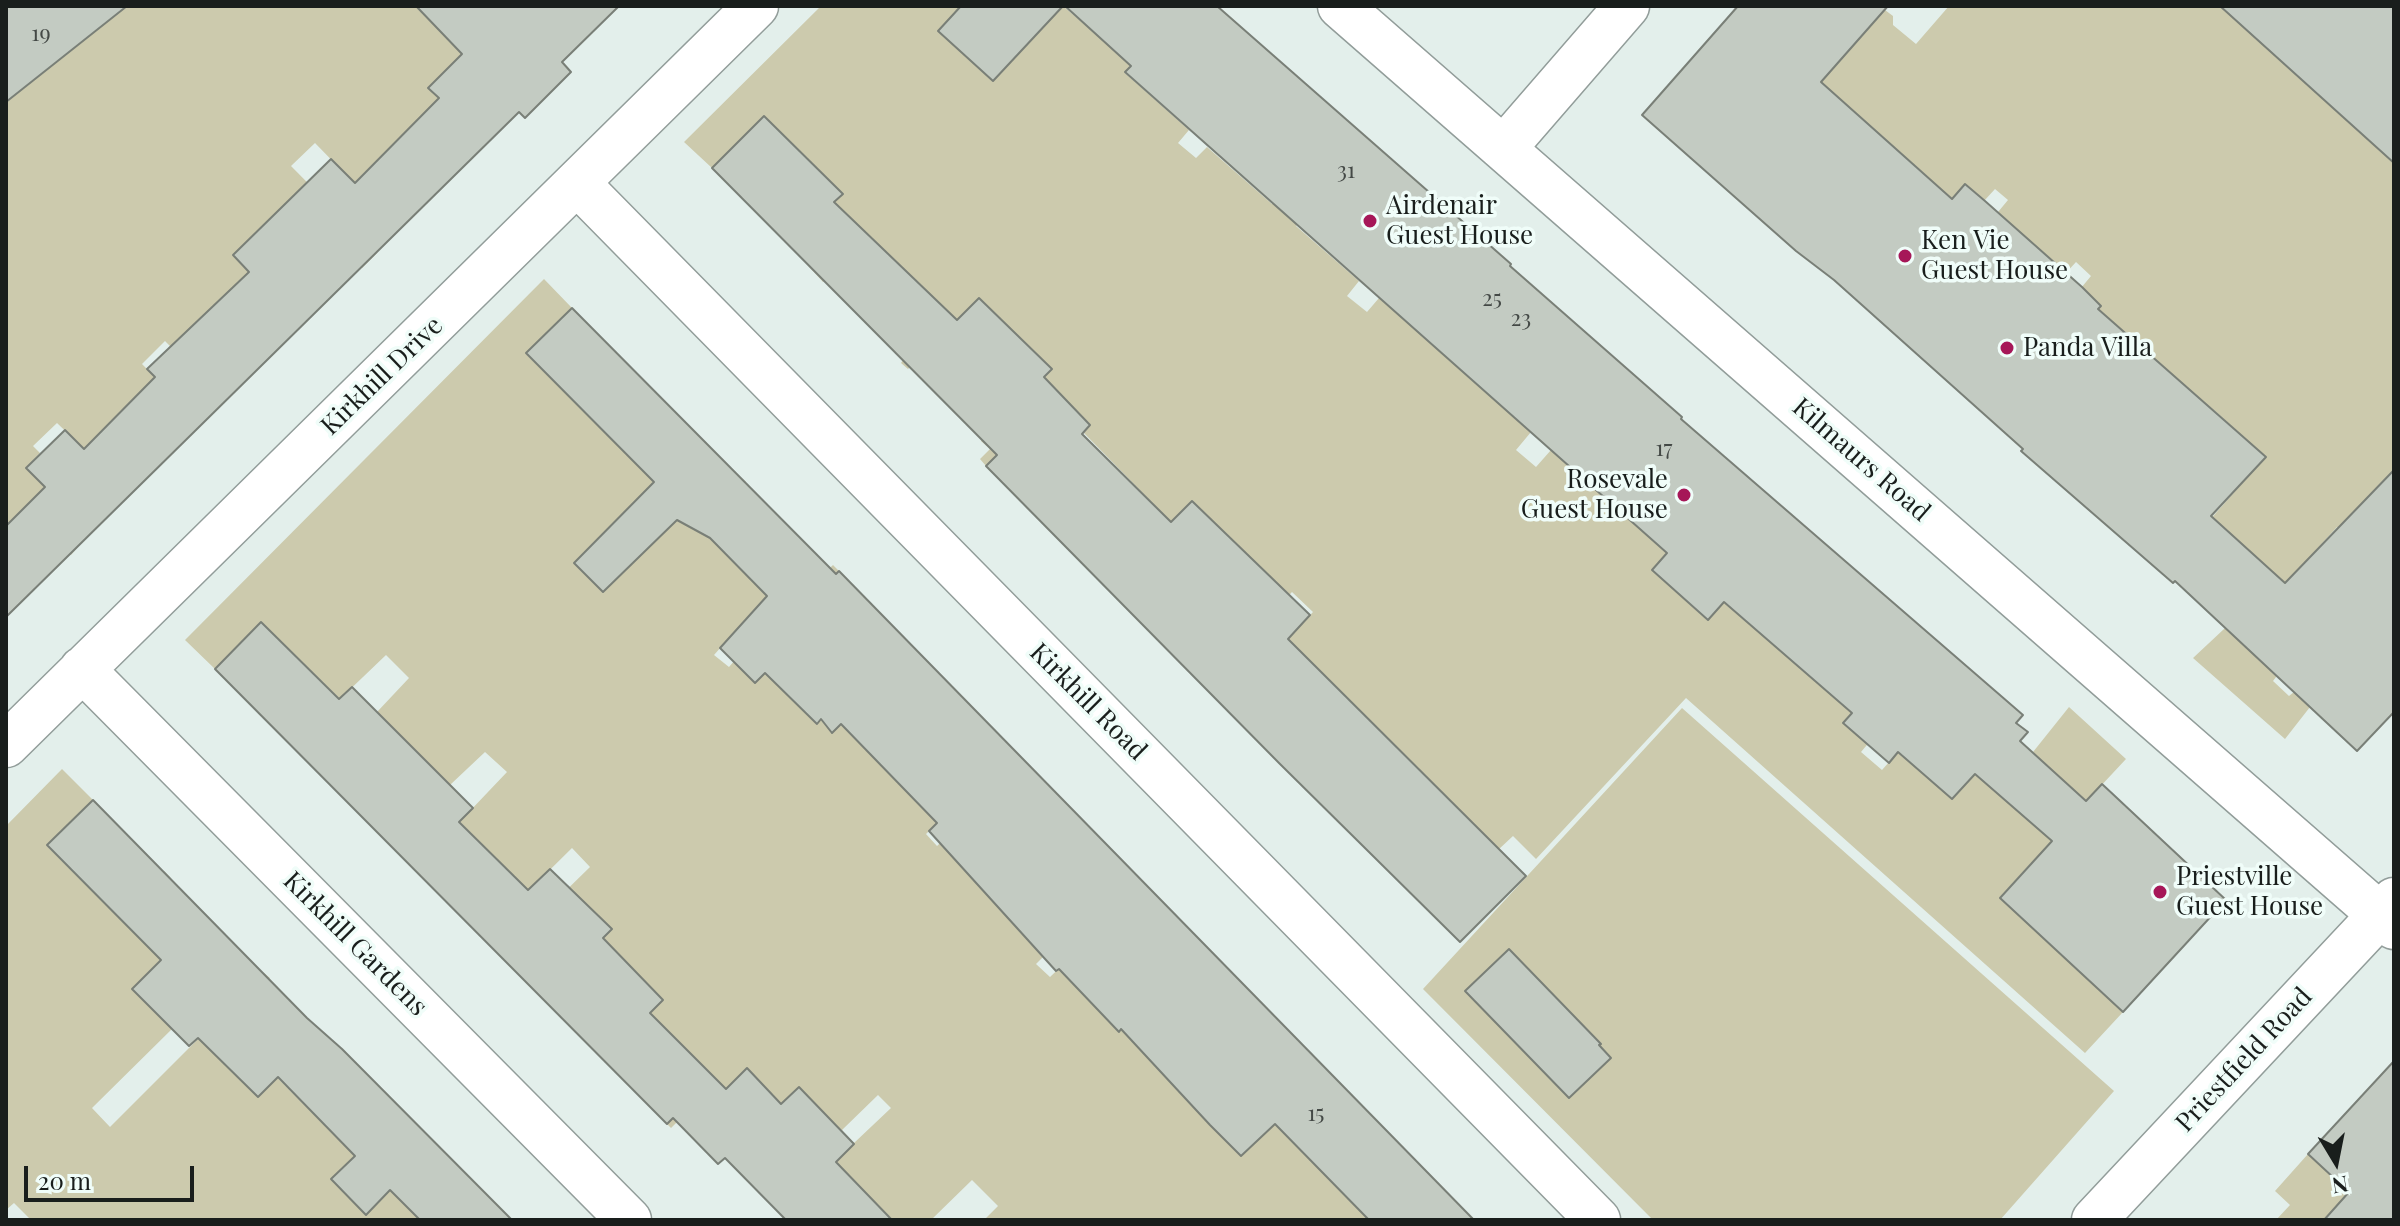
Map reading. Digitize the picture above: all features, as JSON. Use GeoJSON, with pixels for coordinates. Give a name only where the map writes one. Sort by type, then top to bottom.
{"type":"FeatureCollection","features":[{"type":"Feature","properties":{"kind":"street","name":"Kirkhill Drive"},"geometry":{"type":"LineString","coordinates":[[6,745],[756,6]]}},
{"type":"Feature","properties":{"kind":"street","name":"Kilmaurs Road"},"geometry":{"type":"LineString","coordinates":[[1340,6],[2390,913]]}},
{"type":"Feature","properties":{"kind":"street"},"geometry":{"type":"LineString","coordinates":[[1504,148],[1627,6]]}},
{"type":"Feature","properties":{"kind":"street","name":"Kirkhill Road"},"geometry":{"type":"LineString","coordinates":[[578,184],[1598,1220]]}},
{"type":"Feature","properties":{"kind":"street","name":"Kirkhill Gardens"},"geometry":{"type":"LineString","coordinates":[[82,669],[629,1220]]}},
{"type":"Feature","properties":{"kind":"street","name":"Priestfield Road"},"geometry":{"type":"LineString","coordinates":[[2094,1220],[2390,913]]}},
{"type":"Feature","properties":{"kind":"shaded area"},"geometry":{"type":"Polygon","coordinates":[[[127,6],[437,6],[499,91],[466,124],[486,145],[472,159],[425,112],[354,183],[315,143],[291,166],[377,253],[362,268],[309,214],[252,236],[233,255],[249,272],[178,354],[165,341],[142,364],[155,377],[136,397],[182,444],[163,462],[117,416],[84,449],[57,423],[33,446],[40,453],[26,468],[45,487],[32,501],[78,547],[71,555],[26,507],[6,526],[6,102],[127,6]]]}},
{"type":"Feature","properties":{"kind":"shaded area"},"geometry":{"type":"Polygon","coordinates":[[[821,6],[1029,6],[960,8],[938,31],[993,81],[1063,6],[1118,53],[1161,33],[1125,73],[1189,130],[1178,143],[1196,158],[1207,147],[1272,204],[1308,163],[1330,186],[1296,226],[1359,281],[1347,296],[1367,312],[1379,298],[1445,355],[1505,336],[1468,377],[1531,432],[1516,450],[1536,467],[1551,450],[1668,553],[1652,570],[1707,620],[1724,601],[1852,713],[1843,723],[1857,735],[1877,733],[1861,752],[1882,770],[1898,752],[1952,799],[1975,774],[1997,791],[2059,777],[2033,752],[2069,707],[2126,759],[2070,819],[2064,893],[2031,863],[2000,897],[2123,1012],[2085,1053],[1686,698],[1536,859],[1513,836],[1498,850],[1288,639],[1313,612],[1292,592],[1267,619],[1229,536],[1192,501],[1171,522],[1083,432],[1090,425],[1076,410],[1052,402],[986,466],[980,459],[990,449],[981,441],[1052,369],[979,298],[908,369],[901,363],[942,306],[869,235],[823,282],[790,246],[842,193],[764,116],[712,168],[684,142],[821,6]]]}},
{"type":"Feature","properties":{"kind":"shaded area"},"geometry":{"type":"Polygon","coordinates":[[[1741,6],[1853,46],[1885,10],[1893,16],[1893,25],[1916,44],[1949,6],[2220,6],[2394,163],[2394,470],[2366,501],[2394,580],[2337,527],[2306,561],[2340,592],[2273,681],[2289,696],[2294,692],[2310,707],[2285,739],[2193,658],[2239,615],[2208,522],[2265,457],[2214,410],[2186,441],[2156,416],[2183,384],[2135,342],[2042,371],[2101,306],[2081,288],[2091,276],[2076,262],[2065,274],[1998,212],[2008,200],[1995,189],[1984,201],[1907,248],[1926,175],[1906,158],[1895,171],[1853,110],[1833,93],[1810,119],[1741,6]]]}},
{"type":"Feature","properties":{"kind":"shaded area"},"geometry":{"type":"Polygon","coordinates":[[[544,279],[572,308],[526,354],[606,433],[656,393],[611,439],[655,482],[730,468],[746,482],[700,527],[784,612],[833,565],[839,571],[755,653],[808,715],[816,723],[821,719],[841,723],[938,822],[926,834],[937,846],[950,834],[999,882],[986,894],[998,907],[1058,942],[1036,964],[1050,977],[1072,956],[1119,1031],[1132,1019],[1180,1093],[1292,1105],[1369,1220],[984,1220],[998,1206],[972,1180],[931,1220],[892,1220],[747,1069],[684,1129],[677,1122],[671,1128],[667,1124],[714,1077],[650,1013],[663,1000],[637,974],[589,953],[611,929],[546,910],[590,867],[572,848],[482,937],[523,885],[452,814],[468,813],[507,772],[485,752],[450,785],[377,712],[409,678],[386,655],[340,699],[262,623],[215,669],[185,640],[544,279]],[[745,620],[714,655],[729,667],[742,652],[745,620]],[[878,1095],[842,1130],[854,1143],[891,1108],[878,1095]]]}},
{"type":"Feature","properties":{"kind":"shaded area"},"geometry":{"type":"Polygon","coordinates":[[[1682,708],[2114,1091],[2000,1220],[1653,1220],[1423,989],[1682,708]]]}},
{"type":"Feature","properties":{"kind":"shaded area"},"geometry":{"type":"Polygon","coordinates":[[[62,769],[93,800],[47,846],[117,916],[164,871],[170,877],[161,959],[132,989],[172,1029],[92,1108],[110,1127],[264,973],[270,978],[224,1024],[355,1156],[331,1179],[365,1214],[436,1144],[461,1169],[415,1214],[420,1220],[31,1220],[14,1203],[6,1210],[6,826],[62,769]]]}},
{"type":"Feature","properties":{"kind":"shaded area"},"geometry":{"type":"Polygon","coordinates":[[[2308,1154],[2349,1192],[2324,1220],[2276,1220],[2290,1205],[2275,1191],[2308,1154]]]}},
{"type":"Feature","properties":{"kind":"building"},"geometry":{"type":"Polygon","coordinates":[[[6,6],[127,6],[6,102],[6,6]]]}},
{"type":"Feature","properties":{"kind":"building"},"geometry":{"type":"Polygon","coordinates":[[[416,6],[619,6],[562,62],[571,72],[525,118],[519,112],[6,617],[6,526],[45,487],[26,468],[65,430],[84,449],[155,377],[147,369],[249,272],[233,255],[331,159],[355,183],[439,98],[428,88],[462,54],[416,6]]]}},
{"type":"Feature","properties":{"kind":"building"},"geometry":{"type":"Polygon","coordinates":[[[961,6],[1063,6],[993,81],[938,31],[961,6]]]}},
{"type":"Feature","properties":{"kind":"building"},"geometry":{"type":"Polygon","coordinates":[[[1065,6],[1217,6],[1511,264],[1681,419],[2023,715],[2016,723],[2028,732],[2020,741],[2086,801],[2102,784],[2226,900],[2123,1012],[2000,898],[2052,841],[1975,774],[1952,799],[1898,752],[1889,763],[1843,723],[1852,713],[1724,602],[1708,620],[1652,570],[1667,553],[1125,72],[1131,66],[1065,6]]]}},
{"type":"Feature","properties":{"kind":"building"},"geometry":{"type":"Polygon","coordinates":[[[1738,6],[1888,6],[1821,82],[1952,199],[1965,184],[2082,287],[2101,306],[2098,309],[2266,457],[2211,516],[2285,583],[2394,470],[2394,712],[2357,751],[2175,581],[2173,583],[2021,451],[2023,449],[1834,280],[1796,251],[1642,115],[1738,6]]]}},
{"type":"Feature","properties":{"kind":"building"},"geometry":{"type":"Polygon","coordinates":[[[2220,6],[2394,6],[2394,163],[2343,117],[2220,6]]]}},
{"type":"Feature","properties":{"kind":"building"},"geometry":{"type":"Polygon","coordinates":[[[764,116],[843,194],[834,202],[957,320],[979,298],[1052,369],[1044,377],[1090,425],[1082,434],[1171,522],[1192,501],[1310,615],[1288,639],[1526,876],[1460,942],[986,466],[997,455],[712,168],[764,116]]]}},
{"type":"Feature","properties":{"kind":"building"},"geometry":{"type":"Polygon","coordinates":[[[572,308],[836,574],[839,571],[1474,1220],[1369,1220],[1275,1124],[1241,1156],[1121,1029],[1119,1032],[1059,969],[1056,971],[929,831],[937,823],[841,724],[832,733],[821,719],[817,724],[765,673],[755,683],[720,648],[767,596],[710,538],[677,520],[603,592],[574,563],[654,482],[526,353],[572,308]]]}},
{"type":"Feature","properties":{"kind":"building"},"geometry":{"type":"Polygon","coordinates":[[[261,622],[339,699],[352,687],[473,808],[459,822],[528,890],[550,869],[612,929],[603,938],[663,1000],[650,1013],[726,1089],[747,1068],[781,1104],[799,1087],[854,1144],[836,1162],[892,1220],[786,1220],[725,1158],[718,1164],[673,1118],[667,1124],[215,669],[261,622]]]}},
{"type":"Feature","properties":{"kind":"building"},"geometry":{"type":"Polygon","coordinates":[[[93,800],[307,1018],[342,1049],[512,1220],[420,1220],[390,1190],[366,1215],[331,1179],[355,1156],[278,1077],[258,1097],[198,1038],[189,1046],[132,989],[161,960],[47,845],[93,800]]]}},
{"type":"Feature","properties":{"kind":"building"},"geometry":{"type":"Polygon","coordinates":[[[1509,949],[1611,1058],[1569,1098],[1465,991],[1509,949]]]}},
{"type":"Feature","properties":{"kind":"building"},"geometry":{"type":"Polygon","coordinates":[[[2394,1061],[2394,1220],[2324,1220],[2349,1192],[2308,1154],[2394,1061]]]}},
{"type":"Feature","properties":{"kind":"place","name":"Airdenair Guest House"},"geometry":{"type":"Point","coordinates":[1370,221]}},
{"type":"Feature","properties":{"kind":"place","name":"Ken Vie Guest House"},"geometry":{"type":"Point","coordinates":[1905,256]}},
{"type":"Feature","properties":{"kind":"place","name":"Panda Villa"},"geometry":{"type":"Point","coordinates":[2007,348]}},
{"type":"Feature","properties":{"kind":"place","name":"Rosevale Guest House"},"geometry":{"type":"Point","coordinates":[1684,495]}},
{"type":"Feature","properties":{"kind":"place","name":"Priestville Guest House"},"geometry":{"type":"Point","coordinates":[2160,892]}}]}
